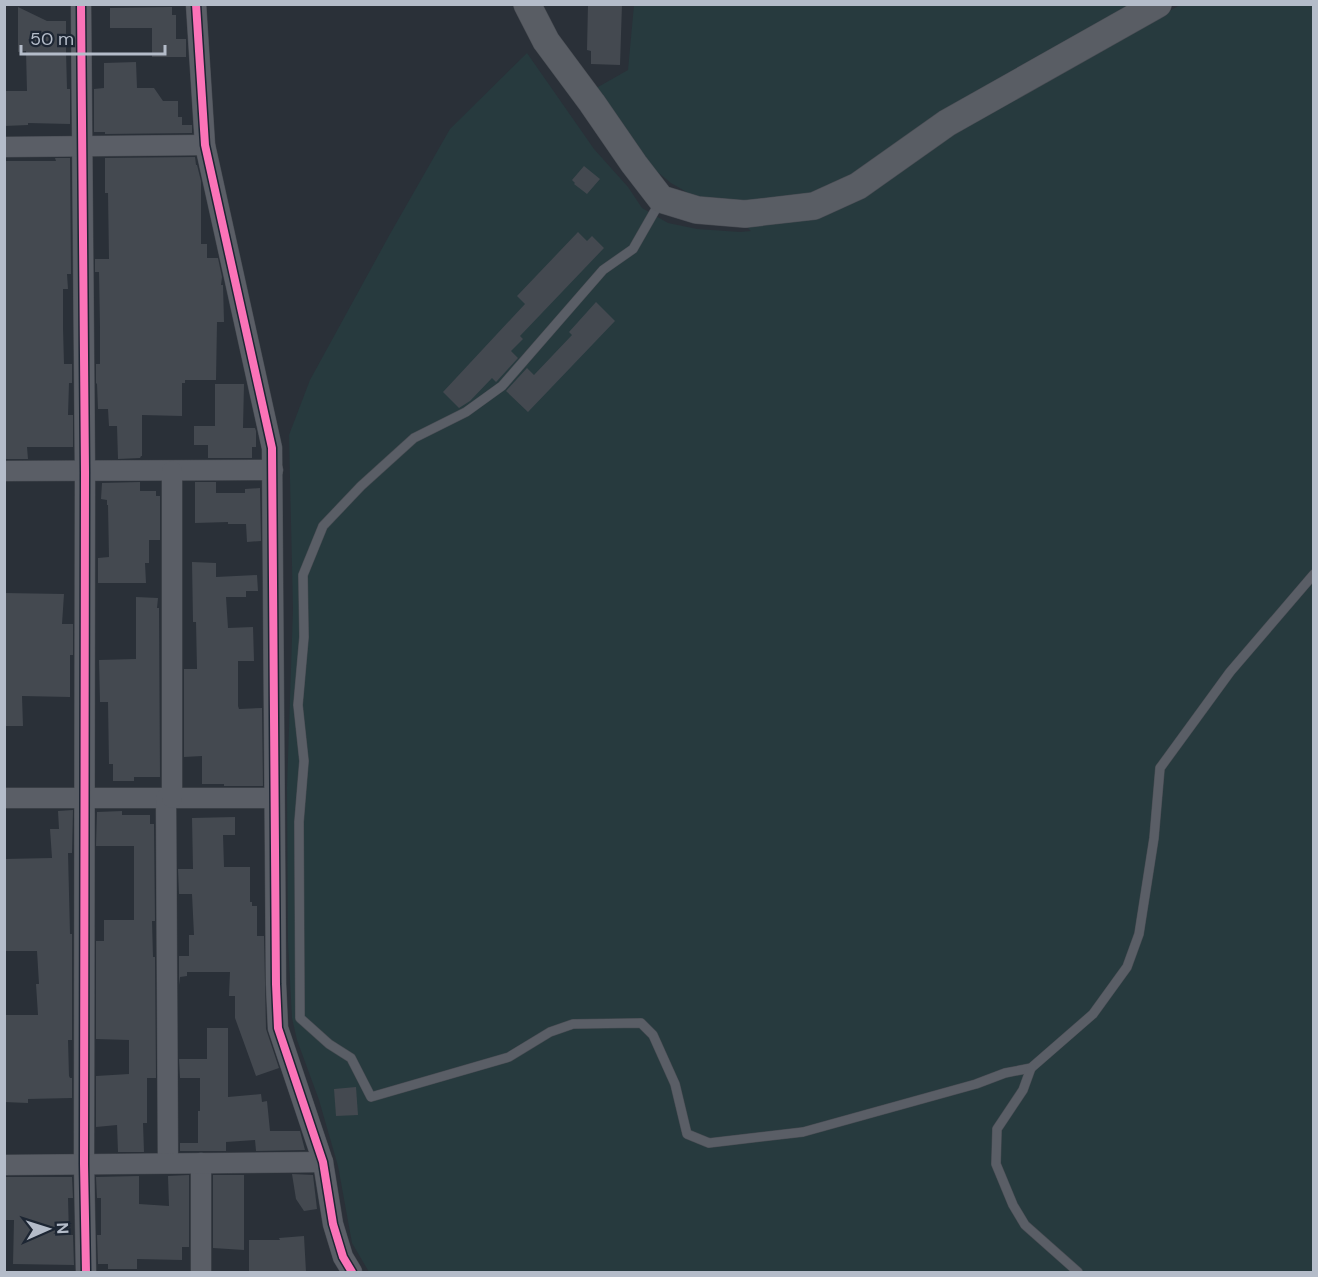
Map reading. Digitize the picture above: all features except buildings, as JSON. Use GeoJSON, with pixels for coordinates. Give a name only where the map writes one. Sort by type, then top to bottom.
{"type":"FeatureCollection","features":[{"type":"Feature","properties":{"kind":"street"},"geometry":{"type":"LineString","coordinates":[[81,4],[86,1272]]}},
{"type":"Feature","properties":{"kind":"street"},"geometry":{"type":"LineString","coordinates":[[196,4],[205,146],[272,448],[278,1028],[323,1162],[333,1224],[343,1257],[352,1272]]}},
{"type":"Feature","properties":{"kind":"street"},"geometry":{"type":"LineString","coordinates":[[526,4],[546,41],[661,199],[697,210],[746,214],[814,206],[858,186],[947,123],[1158,4]]}},
{"type":"Feature","properties":{"kind":"street"},"geometry":{"type":"LineString","coordinates":[[4,147],[205,146]]}},
{"type":"Feature","properties":{"kind":"street"},"geometry":{"type":"LineString","coordinates":[[4,471],[273,470]]}},
{"type":"Feature","properties":{"kind":"street"},"geometry":{"type":"LineString","coordinates":[[168,1163],[172,471]]}},
{"type":"Feature","properties":{"kind":"street"},"geometry":{"type":"LineString","coordinates":[[4,798],[274,798]]}},
{"type":"Feature","properties":{"kind":"street"},"geometry":{"type":"LineString","coordinates":[[4,1165],[323,1162]]}},
{"type":"Feature","properties":{"kind":"street"},"geometry":{"type":"LineString","coordinates":[[201,1163],[201,1272]]}},
{"type":"Feature","properties":{"kind":"lane"},"geometry":{"type":"LineString","coordinates":[[661,199],[633,249],[603,270],[502,386],[466,412],[414,438],[361,486],[323,526],[303,575],[304,636],[298,705],[304,761],[299,822],[300,1018],[329,1044],[351,1058],[371,1097],[509,1057],[550,1032],[573,1024],[642,1023],[653,1035],[675,1084],[687,1134],[709,1143],[802,1132],[976,1084],[1005,1073],[1030,1068],[1093,1014],[1128,967],[1139,934],[1148,888],[1160,768],[1230,672],[1314,574]]}},
{"type":"Feature","properties":{"kind":"lane"},"geometry":{"type":"LineString","coordinates":[[1030,1068],[1023,1090],[997,1129],[996,1164],[1013,1205],[1025,1225],[1078,1272]]}},
{"type":"Feature","properties":{"kind":"green space"},"geometry":{"type":"Polygon","coordinates":[[[1145,4],[1148,23],[1180,5],[1313,5],[1313,1272],[369,1272],[352,1243],[338,1166],[292,1018],[288,942],[287,788],[293,609],[289,435],[310,380],[450,129],[527,53],[594,149],[628,187],[642,208],[668,223],[697,229],[751,231],[671,183],[649,165],[591,91],[628,70],[634,5],[1145,4]]]}},
{"type":"Feature","properties":{"kind":"cycle path"},"geometry":{"type":"LineString","coordinates":[[81,4],[85,472],[84,1164],[86,1272]]}},
{"type":"Feature","properties":{"kind":"cycle path"},"geometry":{"type":"LineString","coordinates":[[196,4],[205,145],[272,448],[278,1028],[323,1162],[333,1224],[343,1257],[352,1272]]}}]}
